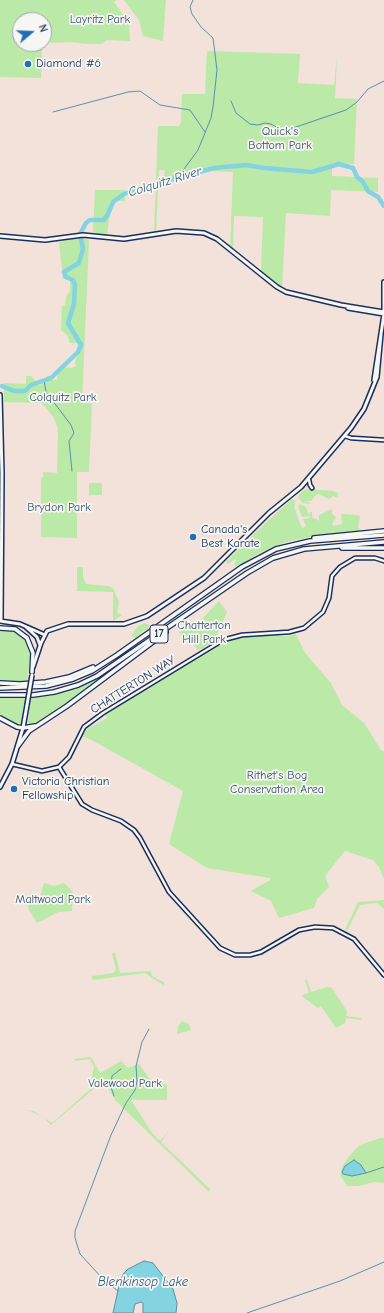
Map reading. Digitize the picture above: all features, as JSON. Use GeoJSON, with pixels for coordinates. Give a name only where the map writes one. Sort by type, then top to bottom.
{"type":"FeatureCollection","features":[{"type":"Feature","properties":{"kind":"highway"},"geometry":{"type":"LineString","coordinates":[[269,552],[282,545],[301,540],[384,531]]}},
{"type":"Feature","properties":{"kind":"highway","name":"17"},"geometry":{"type":"LineString","coordinates":[[0,688],[34,687],[64,682],[92,670],[117,655],[242,567],[269,552],[284,546],[310,541],[384,535]]}},
{"type":"Feature","properties":{"kind":"highway","name":"17"},"geometry":{"type":"LineString","coordinates":[[0,695],[45,693],[87,681],[114,666],[264,562],[289,552],[309,548],[384,542]]}},
{"type":"Feature","properties":{"kind":"highway"},"geometry":{"type":"LineString","coordinates":[[309,548],[384,548]]}},
{"type":"Feature","properties":{"kind":"highway"},"geometry":{"type":"LineString","coordinates":[[18,746],[30,731],[191,614],[200,605]]}},
{"type":"Feature","properties":{"kind":"highway"},"geometry":{"type":"LineString","coordinates":[[0,628],[15,629],[27,638],[33,653],[32,673]]}},
{"type":"Feature","properties":{"kind":"highway"},"geometry":{"type":"LineString","coordinates":[[0,682],[28,684],[55,680],[84,671],[117,655]]}},
{"type":"Feature","properties":{"kind":"highway"},"geometry":{"type":"LineString","coordinates":[[0,718],[23,728],[34,726],[46,720]]}},
{"type":"Feature","properties":{"kind":"main road"},"geometry":{"type":"LineString","coordinates":[[0,236],[45,240],[84,235],[124,239],[176,231],[204,233],[217,239],[277,288],[286,292],[343,306],[384,313]]}},
{"type":"Feature","properties":{"kind":"main road"},"geometry":{"type":"LineString","coordinates":[[0,787],[12,764],[18,746],[23,728],[32,673],[40,645],[45,635],[51,629],[68,624],[124,624],[147,616],[204,578],[269,513],[309,480],[345,436],[364,409],[374,380],[377,376],[382,344],[381,334],[384,313],[384,282]]}},
{"type":"Feature","properties":{"kind":"main road"},"geometry":{"type":"LineString","coordinates":[[0,395],[2,473],[0,621],[23,625],[45,635]]}},
{"type":"Feature","properties":{"kind":"main road"},"geometry":{"type":"LineString","coordinates":[[23,625],[37,636],[40,645]]}},
{"type":"Feature","properties":{"kind":"street"},"geometry":{"type":"LineString","coordinates":[[345,436],[351,438],[384,440]]}},
{"type":"Feature","properties":{"kind":"street"},"geometry":{"type":"LineString","coordinates":[[309,480],[312,488]]}},
{"type":"Feature","properties":{"kind":"street","name":"CHATTERTON WAY"},"geometry":{"type":"LineString","coordinates":[[59,767],[69,757],[84,727],[103,714],[224,640],[242,635],[289,632],[304,628],[323,612],[329,598],[332,576],[340,566],[355,558],[375,558],[384,561]]}},
{"type":"Feature","properties":{"kind":"street"},"geometry":{"type":"LineString","coordinates":[[12,764],[42,771],[59,767],[82,804],[92,810],[121,821],[134,830],[140,838],[169,892],[220,948],[235,955],[250,955],[261,952],[299,930],[315,927],[333,928],[354,939],[384,975]]}},
{"type":"Feature","properties":{"kind":"green space","name":"Layritz Park"},"geometry":{"type":"Polygon","coordinates":[[[0,0],[117,0],[114,2],[129,23],[130,41],[107,40],[102,44],[71,42],[52,43],[52,12],[12,12],[12,52],[42,52],[41,78],[0,77],[0,0]]]}},
{"type":"Feature","properties":{"kind":"green space"},"geometry":{"type":"Polygon","coordinates":[[[124,0],[166,0],[163,41],[143,36],[139,20],[124,0]]]}},
{"type":"Feature","properties":{"kind":"green space","name":"Quick's Bottom Park"},"geometry":{"type":"Polygon","coordinates":[[[207,51],[300,54],[298,83],[334,85],[337,56],[335,98],[357,99],[354,164],[332,163],[332,176],[378,178],[378,192],[331,190],[330,216],[286,213],[282,289],[261,272],[263,217],[234,216],[233,249],[230,249],[233,172],[204,171],[175,182],[166,183],[164,176],[165,170],[159,170],[156,232],[154,233],[158,126],[179,126],[181,122],[182,94],[205,94],[207,51]]]}},
{"type":"Feature","properties":{"kind":"green space"},"geometry":{"type":"Polygon","coordinates":[[[95,190],[125,190],[125,201],[112,201],[107,235],[93,232],[95,190]]]}},
{"type":"Feature","properties":{"kind":"green space","name":"Colquitz Park"},"geometry":{"type":"Polygon","coordinates":[[[73,239],[87,239],[89,241],[82,403],[92,403],[89,472],[77,472],[77,538],[41,537],[41,478],[43,477],[43,472],[57,473],[58,429],[54,418],[42,403],[4,402],[4,383],[26,384],[26,376],[31,376],[40,386],[47,376],[50,376],[53,380],[57,380],[58,373],[63,367],[72,368],[76,366],[75,361],[83,343],[70,343],[68,336],[61,330],[62,306],[65,306],[66,297],[70,291],[70,280],[63,279],[59,242],[73,239]]]}},
{"type":"Feature","properties":{"kind":"green space"},"geometry":{"type":"Polygon","coordinates":[[[89,483],[102,483],[102,495],[89,495],[89,483]]]}},
{"type":"Feature","properties":{"kind":"green space"},"geometry":{"type":"Polygon","coordinates":[[[306,489],[334,491],[338,493],[338,498],[333,496],[329,499],[319,494],[311,501],[306,501],[311,503],[306,504],[305,501],[304,504],[298,497],[300,493],[306,489]]]}},
{"type":"Feature","properties":{"kind":"green space"},"geometry":{"type":"Polygon","coordinates":[[[292,499],[296,501],[294,506],[300,524],[303,528],[306,526],[303,519],[307,519],[311,516],[302,517],[298,506],[300,504],[306,507],[309,515],[310,512],[312,512],[312,517],[319,521],[319,515],[332,509],[332,514],[336,517],[332,524],[334,526],[342,524],[341,515],[343,514],[358,515],[360,516],[358,527],[361,531],[321,535],[286,542],[259,553],[237,568],[234,564],[236,561],[235,559],[228,564],[226,562],[259,529],[292,499]]]}},
{"type":"Feature","properties":{"kind":"green space"},"geometry":{"type":"Polygon","coordinates":[[[77,567],[83,567],[83,577],[86,584],[108,586],[113,588],[119,602],[117,613],[122,615],[113,621],[113,592],[77,591],[77,567]]]}},
{"type":"Feature","properties":{"kind":"green space","name":"Chatterton Hill Park"},"geometry":{"type":"Polygon","coordinates":[[[219,601],[227,612],[214,642],[198,651],[191,640],[183,638],[179,632],[203,618],[219,601]]]}},
{"type":"Feature","properties":{"kind":"green space"},"geometry":{"type":"Polygon","coordinates":[[[145,623],[149,625],[148,629],[143,631],[135,638],[131,636],[138,626],[145,623]]]}},
{"type":"Feature","properties":{"kind":"green space"},"geometry":{"type":"Polygon","coordinates":[[[0,629],[15,630],[27,642],[31,654],[27,681],[0,681],[0,629]]]}},
{"type":"Feature","properties":{"kind":"green space","name":"Rithet's Bog Conservation Area"},"geometry":{"type":"Polygon","coordinates":[[[296,634],[305,653],[331,683],[342,705],[364,723],[381,750],[384,752],[384,879],[379,867],[373,860],[345,851],[325,876],[329,887],[317,899],[314,908],[279,918],[271,901],[251,891],[270,880],[270,878],[207,868],[169,844],[183,791],[88,738],[82,737],[87,729],[107,718],[105,715],[110,711],[223,642],[246,636],[289,636],[296,634]]]}},
{"type":"Feature","properties":{"kind":"green space"},"geometry":{"type":"Polygon","coordinates":[[[107,673],[62,707],[32,726],[28,723],[30,704],[24,705],[21,723],[18,724],[0,717],[0,697],[18,698],[56,694],[83,686],[107,673]]]}},
{"type":"Feature","properties":{"kind":"green space","name":"Maltwood Park"},"geometry":{"type":"Polygon","coordinates":[[[44,883],[54,886],[64,883],[73,892],[72,911],[58,912],[37,923],[29,910],[26,898],[40,897],[44,883]]]}},
{"type":"Feature","properties":{"kind":"green space"},"geometry":{"type":"Polygon","coordinates":[[[384,900],[384,909],[377,903],[360,905],[347,931],[345,930],[358,902],[384,900]]]}},
{"type":"Feature","properties":{"kind":"green space"},"geometry":{"type":"Polygon","coordinates":[[[115,952],[120,973],[151,971],[152,976],[165,983],[163,985],[145,973],[92,980],[92,976],[114,973],[116,970],[112,954],[115,952]]]}},
{"type":"Feature","properties":{"kind":"green space"},"geometry":{"type":"Polygon","coordinates":[[[305,980],[307,980],[311,992],[327,987],[332,988],[347,1011],[346,1016],[362,1018],[361,1020],[346,1018],[345,1023],[336,1028],[321,1006],[318,1008],[303,997],[302,995],[309,993],[305,980]]]}},
{"type":"Feature","properties":{"kind":"green space"},"geometry":{"type":"Polygon","coordinates":[[[182,1021],[189,1024],[191,1030],[177,1034],[178,1026],[182,1021]]]}},
{"type":"Feature","properties":{"kind":"green space","name":"Valewood Park"},"geometry":{"type":"Polygon","coordinates":[[[91,1057],[100,1073],[121,1061],[128,1068],[139,1064],[149,1078],[167,1085],[167,1100],[131,1100],[152,1133],[160,1141],[170,1130],[161,1142],[210,1189],[209,1192],[115,1100],[104,1080],[51,1125],[44,1118],[52,1123],[93,1087],[92,1076],[94,1067],[90,1059],[75,1061],[75,1059],[91,1057]]]}},
{"type":"Feature","properties":{"kind":"green space"},"geometry":{"type":"Polygon","coordinates":[[[16,1109],[33,1111],[41,1116],[30,1111],[16,1109]]]}},
{"type":"Feature","properties":{"kind":"green space"},"geometry":{"type":"Polygon","coordinates":[[[384,1138],[384,1183],[374,1182],[359,1186],[347,1186],[340,1175],[343,1165],[349,1156],[360,1145],[384,1138]]]}},
{"type":"Feature","properties":{"kind":"water"},"geometry":{"type":"Polygon","coordinates":[[[354,1160],[361,1165],[366,1173],[352,1176],[343,1174],[342,1172],[345,1166],[354,1160]]]}},
{"type":"Feature","properties":{"kind":"water","name":"Blenkinsop Lake"},"geometry":{"type":"Polygon","coordinates":[[[144,1261],[153,1263],[173,1289],[177,1303],[176,1313],[143,1313],[143,1303],[141,1302],[135,1304],[133,1313],[113,1313],[120,1281],[124,1273],[128,1269],[144,1261]]]}},
{"type":"Feature","properties":{"kind":"waterway"},"geometry":{"type":"LineString","coordinates":[[172,180],[184,169],[198,150],[211,118],[213,107],[217,70],[213,38],[201,27],[192,14],[190,7],[193,0]]}},
{"type":"Feature","properties":{"kind":"waterway"},"geometry":{"type":"LineString","coordinates":[[231,101],[236,113],[250,124],[258,125],[265,123],[271,124],[280,129],[290,129],[346,110],[357,102],[368,89],[384,81]]}},
{"type":"Feature","properties":{"kind":"waterway"},"geometry":{"type":"LineString","coordinates":[[53,112],[128,92],[140,91],[160,105],[190,110],[205,132]]}},
{"type":"Feature","properties":{"kind":"waterway","name":"Colquitz River"},"geometry":{"type":"LineString","coordinates":[[2,386],[14,391],[25,391],[31,385],[51,378],[78,352],[81,345],[68,323],[74,304],[75,285],[73,280],[66,277],[64,272],[79,263],[83,249],[80,234],[86,223],[90,220],[104,220],[113,202],[124,194],[146,186],[214,168],[246,165],[312,172],[339,164],[353,168],[357,177],[363,182],[368,191],[378,197],[384,206]]}},
{"type":"Feature","properties":{"kind":"waterway"},"geometry":{"type":"LineString","coordinates":[[44,380],[46,392],[71,425],[74,433],[69,441],[72,471]]}},
{"type":"Feature","properties":{"kind":"waterway"},"geometry":{"type":"LineString","coordinates":[[118,1291],[102,1278],[80,1254],[75,1238],[75,1231],[111,1135],[126,1103],[135,1090],[137,1081],[136,1066],[142,1042],[149,1029]]}},
{"type":"Feature","properties":{"kind":"waterway"},"geometry":{"type":"LineString","coordinates":[[114,1096],[111,1087],[112,1076],[121,1069]]}},
{"type":"Feature","properties":{"kind":"waterway"},"geometry":{"type":"LineString","coordinates":[[366,1173],[384,1167]]}},
{"type":"Feature","properties":{"kind":"waterway"},"geometry":{"type":"LineString","coordinates":[[247,1313],[340,1281],[384,1262]]}},
{"type":"Feature","properties":{"kind":"place","name":"Diamond #6"},"geometry":{"type":"Point","coordinates":[28,64]}},
{"type":"Feature","properties":{"kind":"place","name":"Canada's Best Karate"},"geometry":{"type":"Point","coordinates":[193,537]}},
{"type":"Feature","properties":{"kind":"place","name":"Victoria Christian Fellowship"},"geometry":{"type":"Point","coordinates":[14,789]}},
{"type":"Feature","properties":{"kind":"park label","name":"Brydon Park"},"geometry":{"type":"Point","coordinates":[59,508]}}]}
